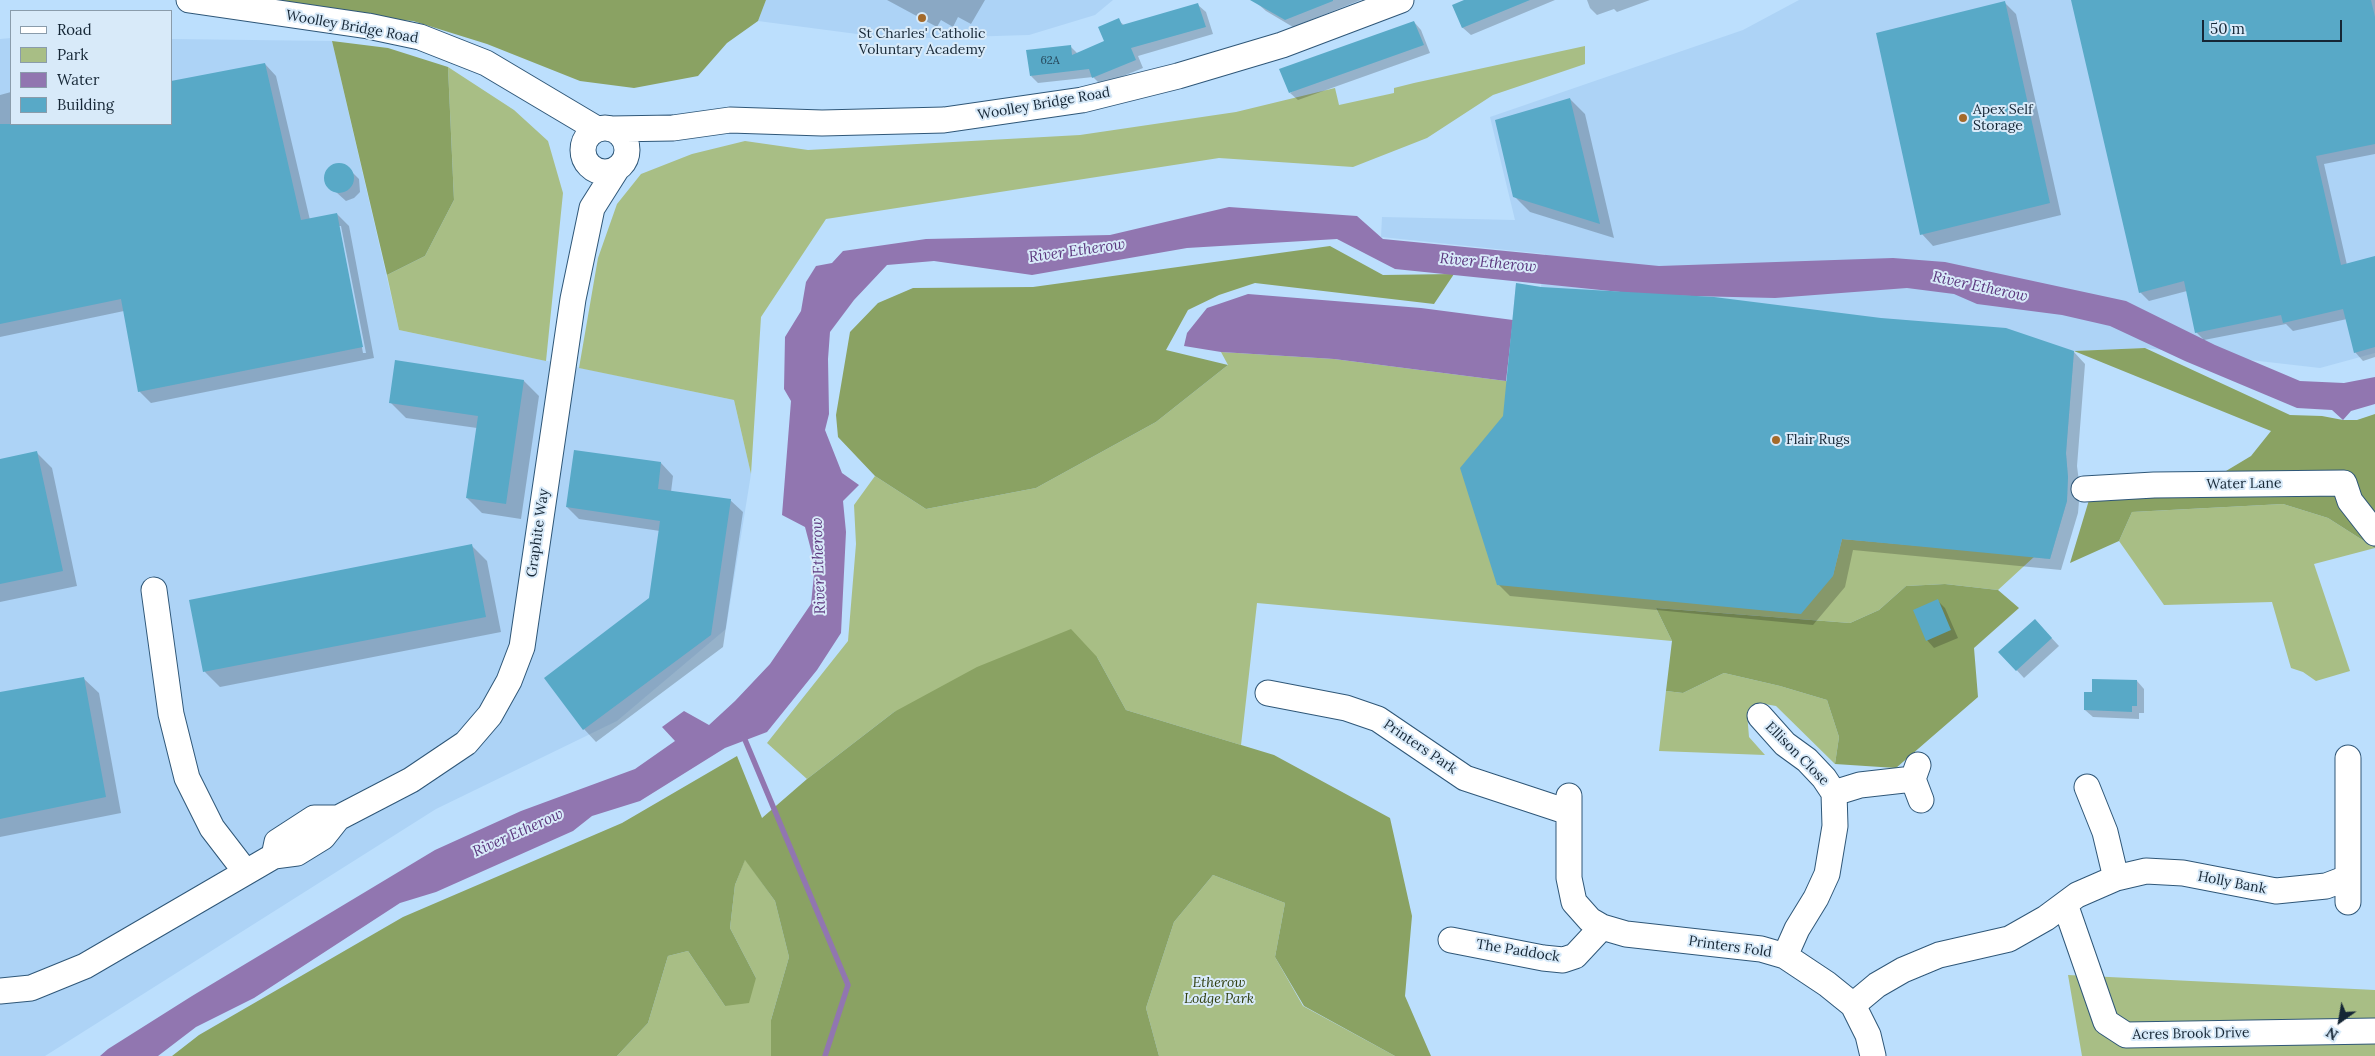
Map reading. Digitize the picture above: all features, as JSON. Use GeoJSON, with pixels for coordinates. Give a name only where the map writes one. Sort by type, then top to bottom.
{"type":"FeatureCollection","features":[{"type":"Feature","properties":{"kind":"street","name":"Woolley Bridge Road"},"geometry":{"type":"LineString","coordinates":[[189,0],[368,26],[420,37],[486,63],[533,93],[594,142],[730,120],[822,123],[944,120],[1082,100],[1178,76],[1282,45],[1374,6],[1401,0]]}},
{"type":"Feature","properties":{"kind":"street","name":"Woolley Bridge Road"},"geometry":{"type":"LineString","coordinates":[[621,163],[673,128]]}},
{"type":"Feature","properties":{"kind":"street"},"geometry":{"type":"LineString","coordinates":[[623,138],[627,149],[621,163],[608,173],[598,172],[594,142],[623,138]]}},
{"type":"Feature","properties":{"kind":"street"},"geometry":{"type":"LineString","coordinates":[[592,208],[594,142]]}},
{"type":"Feature","properties":{"kind":"street","name":"Graphite Way"},"geometry":{"type":"LineString","coordinates":[[245,871],[274,856],[298,854],[323,837],[338,818],[411,780],[466,743],[490,715],[510,681],[522,648],[573,299],[592,208],[621,163]]}},
{"type":"Feature","properties":{"kind":"street","name":"Water Lane"},"geometry":{"type":"LineString","coordinates":[[2084,490],[2154,485],[2344,483],[2350,501],[2375,533]]}},
{"type":"Feature","properties":{"kind":"street"},"geometry":{"type":"LineString","coordinates":[[0,991],[31,988],[85,966],[245,871],[212,828],[186,778],[171,714],[154,590]]}},
{"type":"Feature","properties":{"kind":"street","name":"Printers Park"},"geometry":{"type":"LineString","coordinates":[[1268,693],[1346,708],[1378,719],[1466,778],[1568,804],[1569,878],[1574,902],[1590,920],[1602,927],[1626,934]]}},
{"type":"Feature","properties":{"kind":"street","name":"Ellison Close"},"geometry":{"type":"LineString","coordinates":[[1760,716],[1785,744],[1813,766],[1834,793],[1835,826],[1827,874],[1816,898],[1797,928],[1785,956]]}},
{"type":"Feature","properties":{"kind":"street","name":"Holly Bank"},"geometry":{"type":"LineString","coordinates":[[1853,1005],[1877,985],[1921,962],[1939,955],[2009,939],[2078,895],[2116,878],[2146,871],[2184,873],[2276,891],[2326,886],[2347,890],[2348,758]]}},
{"type":"Feature","properties":{"kind":"street","name":"Ellison Close"},"geometry":{"type":"LineString","coordinates":[[1834,793],[1860,785],[1917,781]]}},
{"type":"Feature","properties":{"kind":"street"},"geometry":{"type":"LineString","coordinates":[[2087,787],[2105,832],[2116,878]]}},
{"type":"Feature","properties":{"kind":"street","name":"Acres Brook Drive"},"geometry":{"type":"LineString","coordinates":[[2065,904],[2106,1022],[2126,1035],[2375,1031]]}},
{"type":"Feature","properties":{"kind":"street","name":"The Paddock"},"geometry":{"type":"LineString","coordinates":[[1451,940],[1562,960],[1575,956],[1602,927]]}},
{"type":"Feature","properties":{"kind":"street","name":"Printers Fold"},"geometry":{"type":"LineString","coordinates":[[1626,934],[1761,949],[1785,956],[1827,984],[1853,1005],[1868,1035],[1873,1056]]}},
{"type":"Feature","properties":{"kind":"shaded area","name":"St Charles' Catholic Voluntary Academy"},"geometry":{"type":"Polygon","coordinates":[[[766,0],[1113,0],[1095,15],[1029,35],[895,39],[758,21],[766,0]]]}},
{"type":"Feature","properties":{"kind":"shaded area"},"geometry":{"type":"Polygon","coordinates":[[[1799,0],[2375,0],[2375,353],[2320,368],[2145,348],[2074,351],[2066,453],[2067,501],[2050,559],[1842,539],[1833,576],[1801,614],[1503,416],[1516,283],[1541,287],[1545,254],[1381,237],[1382,217],[1515,220],[1490,117],[1743,30],[1799,0]]]}},
{"type":"Feature","properties":{"kind":"shaded area"},"geometry":{"type":"Polygon","coordinates":[[[10,38],[10,125],[172,125],[172,39],[332,41],[399,330],[734,400],[751,474],[726,629],[617,721],[436,809],[45,1056],[0,1056],[0,39],[10,38]]]}},
{"type":"Feature","properties":{"kind":"green space"},"geometry":{"type":"Polygon","coordinates":[[[221,0],[766,0],[758,21],[727,43],[698,76],[634,88],[580,81],[487,44],[413,21],[261,8],[221,0]]]}},
{"type":"Feature","properties":{"kind":"green space"},"geometry":{"type":"Polygon","coordinates":[[[332,41],[388,48],[448,67],[454,200],[425,256],[387,275],[332,41]]]}},
{"type":"Feature","properties":{"kind":"green space"},"geometry":{"type":"Polygon","coordinates":[[[1585,46],[1585,64],[1493,95],[1427,138],[1353,167],[1219,158],[826,219],[761,317],[751,474],[734,400],[579,368],[598,258],[617,204],[641,174],[692,154],[745,141],[808,150],[1080,135],[1236,112],[1335,88],[1339,105],[1394,93],[1394,88],[1414,83],[1585,46]]]}},
{"type":"Feature","properties":{"kind":"green space"},"geometry":{"type":"Polygon","coordinates":[[[448,67],[514,110],[548,141],[563,193],[546,361],[399,330],[387,275],[425,256],[454,200],[448,67]]]}},
{"type":"Feature","properties":{"kind":"green space"},"geometry":{"type":"Polygon","coordinates":[[[1330,246],[1383,275],[1454,274],[1434,304],[1255,283],[1219,295],[1188,310],[1166,350],[1228,365],[1156,422],[1036,488],[926,509],[875,476],[838,437],[836,415],[850,332],[878,303],[913,288],[1033,287],[1330,246]]]}},
{"type":"Feature","properties":{"kind":"green space"},"geometry":{"type":"Polygon","coordinates":[[[2145,348],[2290,415],[2357,420],[2375,414],[2375,548],[2328,518],[2283,504],[2132,512],[2119,541],[2070,563],[2089,500],[2119,476],[2226,471],[2251,456],[2271,431],[2074,351],[2145,348]]]}},
{"type":"Feature","properties":{"kind":"green space"},"geometry":{"type":"Polygon","coordinates":[[[1221,352],[1334,359],[1506,381],[1530,387],[1510,559],[1833,575],[1842,539],[2035,556],[1998,590],[1945,584],[1906,586],[1879,610],[1850,623],[1656,608],[1672,641],[1257,603],[1241,745],[1126,710],[1097,657],[894,712],[807,779],[767,743],[848,641],[856,544],[854,505],[875,476],[926,509],[1036,488],[1156,422],[1228,365],[1221,352]]]}},
{"type":"Feature","properties":{"kind":"green space"},"geometry":{"type":"Polygon","coordinates":[[[2283,504],[2328,518],[2375,548],[2314,564],[2350,671],[2316,681],[2303,672],[2291,668],[2272,602],[2164,605],[2119,541],[2132,512],[2283,504]]]}},
{"type":"Feature","properties":{"kind":"green space"},"geometry":{"type":"Polygon","coordinates":[[[1945,584],[1998,590],[2019,608],[1974,648],[1978,697],[1896,768],[1835,764],[1839,737],[1827,700],[1780,686],[1724,673],[1683,693],[1666,691],[1672,641],[1656,608],[1850,623],[1879,610],[1906,586],[1945,584]]]}},
{"type":"Feature","properties":{"kind":"green space"},"geometry":{"type":"Polygon","coordinates":[[[1071,629],[1097,657],[1126,710],[1274,755],[1390,818],[1412,916],[1405,996],[1431,1056],[1395,1056],[1304,1006],[1275,957],[1285,903],[1213,875],[1174,922],[1146,1008],[1159,1056],[771,1056],[771,1020],[789,957],[775,901],[745,860],[735,885],[730,928],[756,978],[749,1003],[725,1006],[688,951],[668,956],[648,1023],[617,1056],[172,1056],[199,1035],[403,917],[622,823],[737,756],[762,818],[807,779],[894,712],[977,667],[1071,629]]]}},
{"type":"Feature","properties":{"kind":"green space"},"geometry":{"type":"Polygon","coordinates":[[[1724,673],[1780,686],[1827,700],[1839,737],[1835,764],[1776,706],[1759,703],[1747,713],[1749,737],[1765,755],[1659,751],[1666,691],[1683,693],[1724,673]]]}},
{"type":"Feature","properties":{"kind":"green space"},"geometry":{"type":"Polygon","coordinates":[[[745,859],[775,901],[789,957],[771,1020],[771,1056],[617,1056],[648,1023],[668,956],[688,951],[725,1006],[756,978],[730,928],[735,885],[745,859]]]}},
{"type":"Feature","properties":{"kind":"green space","name":"Etherow Lodge Park"},"geometry":{"type":"Polygon","coordinates":[[[1213,875],[1285,903],[1275,957],[1303,1006],[1395,1056],[1159,1056],[1146,1008],[1174,922],[1213,875]]]}},
{"type":"Feature","properties":{"kind":"green space"},"geometry":{"type":"Polygon","coordinates":[[[2068,975],[2375,990],[2375,1056],[2082,1056],[2068,975]]]}},
{"type":"Feature","properties":{"kind":"water","name":"River Etherow"},"geometry":{"type":"Polygon","coordinates":[[[1229,207],[1357,216],[1383,239],[1659,266],[1893,258],[1945,262],[2126,301],[2215,345],[2300,381],[2344,383],[2375,377],[2375,404],[2351,411],[2343,420],[2332,410],[2297,408],[2185,361],[2110,326],[2062,315],[1977,304],[1954,294],[1907,288],[1775,298],[1650,295],[1395,269],[1337,239],[1187,248],[1032,275],[934,261],[887,265],[854,300],[830,332],[828,359],[829,414],[825,430],[842,473],[859,485],[843,501],[846,532],[841,633],[817,670],[767,732],[725,748],[640,801],[592,816],[573,831],[436,892],[400,903],[254,998],[196,1027],[158,1056],[100,1056],[192,996],[435,850],[521,811],[635,769],[675,741],[662,727],[684,711],[709,725],[770,664],[811,604],[815,565],[805,527],[782,515],[791,401],[784,389],[785,337],[801,311],[806,282],[816,266],[832,263],[843,251],[926,239],[1110,235],[1229,207]]]}},
{"type":"Feature","properties":{"kind":"water"},"geometry":{"type":"Polygon","coordinates":[[[1248,294],[1421,308],[1513,320],[1506,381],[1334,359],[1221,352],[1184,346],[1187,333],[1207,308],[1248,294]]]}},
{"type":"Feature","properties":{"kind":"building"},"geometry":{"type":"Polygon","coordinates":[[[1250,0],[1333,0],[1333,1],[1285,20],[1250,0]]]}},
{"type":"Feature","properties":{"kind":"building"},"geometry":{"type":"Polygon","coordinates":[[[1464,0],[1530,0],[1462,28],[1452,5],[1464,0]]]}},
{"type":"Feature","properties":{"kind":"building"},"geometry":{"type":"Polygon","coordinates":[[[2071,0],[2371,0],[2375,17],[2375,144],[2316,156],[2341,265],[2375,256],[2375,347],[2354,353],[2343,309],[2283,323],[2281,315],[2195,333],[2184,281],[2139,293],[2071,0]]]}},
{"type":"Feature","properties":{"kind":"building","name":"Apex Self Storage"},"geometry":{"type":"Polygon","coordinates":[[[2005,1],[2050,203],[1920,235],[1876,33],[2005,1]]]}},
{"type":"Feature","properties":{"kind":"building"},"geometry":{"type":"Polygon","coordinates":[[[1198,3],[1206,27],[1131,48],[1136,60],[1092,78],[1089,69],[1030,76],[1026,50],[1071,45],[1072,55],[1104,41],[1098,27],[1119,18],[1122,25],[1198,3]]]}},
{"type":"Feature","properties":{"kind":"building"},"geometry":{"type":"Polygon","coordinates":[[[1414,21],[1424,45],[1289,93],[1279,69],[1414,21]]]}},
{"type":"Feature","properties":{"kind":"building"},"geometry":{"type":"Polygon","coordinates":[[[265,63],[301,220],[337,213],[363,347],[138,392],[121,299],[0,324],[0,124],[172,125],[172,81],[265,63]]]}},
{"type":"Feature","properties":{"kind":"building"},"geometry":{"type":"Polygon","coordinates":[[[1570,98],[1600,224],[1513,197],[1495,120],[1570,98]]]}},
{"type":"Feature","properties":{"kind":"building"},"geometry":{"type":"Polygon","coordinates":[[[339,163],[345,164],[353,172],[353,184],[345,192],[339,193],[333,192],[325,184],[324,178],[325,172],[333,164],[339,163]]]}},
{"type":"Feature","properties":{"kind":"building","name":"Flair Rugs"},"geometry":{"type":"Polygon","coordinates":[[[1516,283],[1541,287],[1714,297],[1881,318],[2006,328],[2074,351],[2066,453],[2067,501],[2050,559],[1842,539],[1833,576],[1801,614],[1497,585],[1460,468],[1503,416],[1516,283]]]}},
{"type":"Feature","properties":{"kind":"building"},"geometry":{"type":"Polygon","coordinates":[[[395,360],[524,380],[506,504],[466,498],[478,416],[389,403],[395,360]]]}},
{"type":"Feature","properties":{"kind":"building"},"geometry":{"type":"Polygon","coordinates":[[[574,450],[661,462],[658,489],[731,499],[711,635],[583,730],[544,678],[649,598],[660,521],[566,507],[574,450]]]}},
{"type":"Feature","properties":{"kind":"building"},"geometry":{"type":"Polygon","coordinates":[[[37,451],[63,571],[0,584],[0,459],[37,451]]]}},
{"type":"Feature","properties":{"kind":"building"},"geometry":{"type":"Polygon","coordinates":[[[472,544],[486,617],[203,672],[189,600],[472,544]]]}},
{"type":"Feature","properties":{"kind":"building"},"geometry":{"type":"Polygon","coordinates":[[[1938,599],[1951,630],[1926,641],[1913,610],[1938,599]]]}},
{"type":"Feature","properties":{"kind":"building"},"geometry":{"type":"Polygon","coordinates":[[[2035,619],[2052,638],[2016,671],[1998,652],[2035,619]]]}},
{"type":"Feature","properties":{"kind":"building"},"geometry":{"type":"Polygon","coordinates":[[[84,677],[106,797],[0,819],[0,692],[84,677]]]}},
{"type":"Feature","properties":{"kind":"building"},"geometry":{"type":"Polygon","coordinates":[[[2092,679],[2137,680],[2137,706],[2132,706],[2132,712],[2084,710],[2084,692],[2092,692],[2092,679]]]}},
{"type":"Feature","properties":{"kind":"waterway"},"geometry":{"type":"LineString","coordinates":[[743,735],[848,985],[825,1056]]}},
{"type":"Feature","properties":{"kind":"place","name":"St Charles' Catholic Voluntary Academy"},"geometry":{"type":"Point","coordinates":[922,18]}},
{"type":"Feature","properties":{"kind":"place","name":"Apex Self Storage"},"geometry":{"type":"Point","coordinates":[1963,118]}},
{"type":"Feature","properties":{"kind":"place","name":"Flair Rugs"},"geometry":{"type":"Point","coordinates":[1776,440]}}]}
